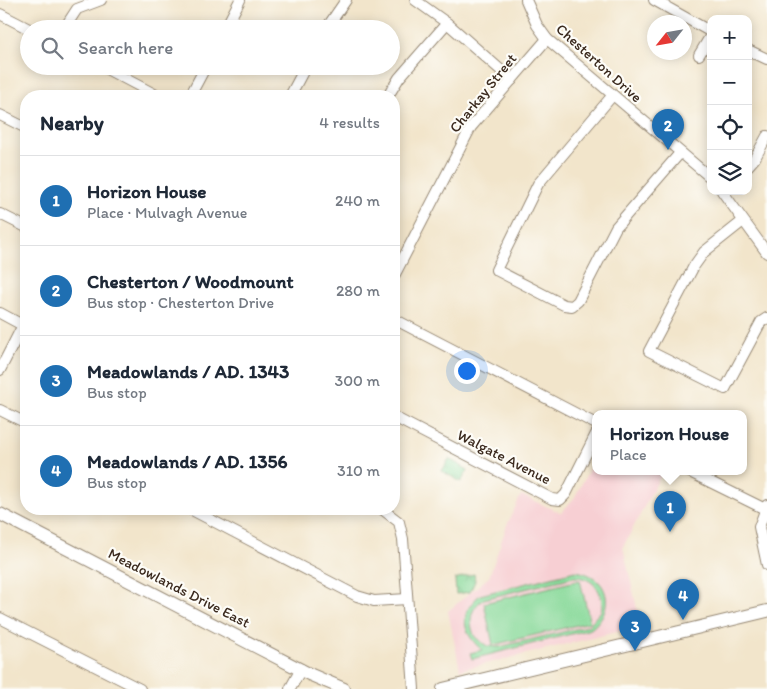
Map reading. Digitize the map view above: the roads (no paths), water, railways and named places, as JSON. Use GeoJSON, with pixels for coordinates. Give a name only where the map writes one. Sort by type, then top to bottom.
{"type":"FeatureCollection","features":[{"type":"Feature","properties":{"kind":"main road","name":"Meadowlands Drive East"},"geometry":{"type":"LineString","coordinates":[[0,514],[300,669],[344,689]]}},
{"type":"Feature","properties":{"kind":"main road"},"geometry":{"type":"LineString","coordinates":[[443,689],[767,611]]}},
{"type":"Feature","properties":{"kind":"street"},"geometry":{"type":"LineString","coordinates":[[70,20],[77,9],[101,0]]}},
{"type":"Feature","properties":{"kind":"street"},"geometry":{"type":"LineString","coordinates":[[230,20],[240,0]]}},
{"type":"Feature","properties":{"kind":"street"},"geometry":{"type":"LineString","coordinates":[[332,20],[346,0]]}},
{"type":"Feature","properties":{"kind":"street"},"geometry":{"type":"LineString","coordinates":[[415,0],[447,23],[512,80]]}},
{"type":"Feature","properties":{"kind":"street","name":"Chesterton Drive"},"geometry":{"type":"LineString","coordinates":[[526,0],[537,25],[547,39],[707,175]]}},
{"type":"Feature","properties":{"kind":"street"},"geometry":{"type":"LineString","coordinates":[[654,0],[707,32]]}},
{"type":"Feature","properties":{"kind":"street"},"geometry":{"type":"LineString","coordinates":[[0,14],[20,24]]}},
{"type":"Feature","properties":{"kind":"street"},"geometry":{"type":"LineString","coordinates":[[392,90],[447,23]]}},
{"type":"Feature","properties":{"kind":"street","name":"Charkay Street"},"geometry":{"type":"LineString","coordinates":[[400,264],[464,138],[547,39]]}},
{"type":"Feature","properties":{"kind":"street"},"geometry":{"type":"LineString","coordinates":[[699,55],[707,41]]}},
{"type":"Feature","properties":{"kind":"street"},"geometry":{"type":"LineString","coordinates":[[752,52],[767,59]]}},
{"type":"Feature","properties":{"kind":"street"},"geometry":{"type":"LineString","coordinates":[[118,75],[147,90]]}},
{"type":"Feature","properties":{"kind":"street"},"geometry":{"type":"LineString","coordinates":[[193,90],[201,75]]}},
{"type":"Feature","properties":{"kind":"street"},"geometry":{"type":"LineString","coordinates":[[293,90],[301,75]]}},
{"type":"Feature","properties":{"kind":"street"},"geometry":{"type":"LineString","coordinates":[[612,96],[538,184],[496,270],[564,306],[572,306],[578,301],[616,227],[680,152]]}},
{"type":"Feature","properties":{"kind":"street"},"geometry":{"type":"LineString","coordinates":[[0,115],[20,125]]}},
{"type":"Feature","properties":{"kind":"street"},"geometry":{"type":"LineString","coordinates":[[752,161],[767,136]]}},
{"type":"Feature","properties":{"kind":"street"},"geometry":{"type":"LineString","coordinates":[[725,195],[767,253]]}},
{"type":"Feature","properties":{"kind":"street"},"geometry":{"type":"LineString","coordinates":[[0,214],[20,224]]}},
{"type":"Feature","properties":{"kind":"street"},"geometry":{"type":"LineString","coordinates":[[743,221],[704,252],[694,266],[649,351],[725,390],[761,322],[767,318]]}},
{"type":"Feature","properties":{"kind":"street"},"geometry":{"type":"LineString","coordinates":[[0,313],[20,323]]}},
{"type":"Feature","properties":{"kind":"street"},"geometry":{"type":"LineString","coordinates":[[400,322],[592,422]]}},
{"type":"Feature","properties":{"kind":"street"},"geometry":{"type":"LineString","coordinates":[[0,370],[20,335]]}},
{"type":"Feature","properties":{"kind":"street"},"geometry":{"type":"LineString","coordinates":[[0,410],[20,420]]}},
{"type":"Feature","properties":{"kind":"street","name":"Walgate Avenue"},"geometry":{"type":"LineString","coordinates":[[400,420],[552,499],[560,500],[566,494],[592,442]]}},
{"type":"Feature","properties":{"kind":"street"},"geometry":{"type":"LineString","coordinates":[[697,475],[766,507],[760,527],[767,564]]}},
{"type":"Feature","properties":{"kind":"street"},"geometry":{"type":"LineString","coordinates":[[202,515],[357,596],[374,601],[407,599]]}},
{"type":"Feature","properties":{"kind":"street"},"geometry":{"type":"LineString","coordinates":[[390,515],[399,522],[402,539],[414,689]]}},
{"type":"Feature","properties":{"kind":"street"},"geometry":{"type":"LineString","coordinates":[[0,618],[140,689]]}},
{"type":"Feature","properties":{"kind":"street"},"geometry":{"type":"LineString","coordinates":[[290,689],[300,669]]}},
{"type":"Feature","properties":{"kind":"place","name":"Chesterton / Woodmount"},"geometry":{"type":"Point","coordinates":[668,150]}},
{"type":"Feature","properties":{"kind":"place","name":"Horizon House"},"geometry":{"type":"Point","coordinates":[670,532]}},
{"type":"Feature","properties":{"kind":"place","name":"Meadowlands / AD. 1356"},"geometry":{"type":"Point","coordinates":[683,620]}},
{"type":"Feature","properties":{"kind":"place","name":"Meadowlands / AD. 1343"},"geometry":{"type":"Point","coordinates":[635,651]}}]}
